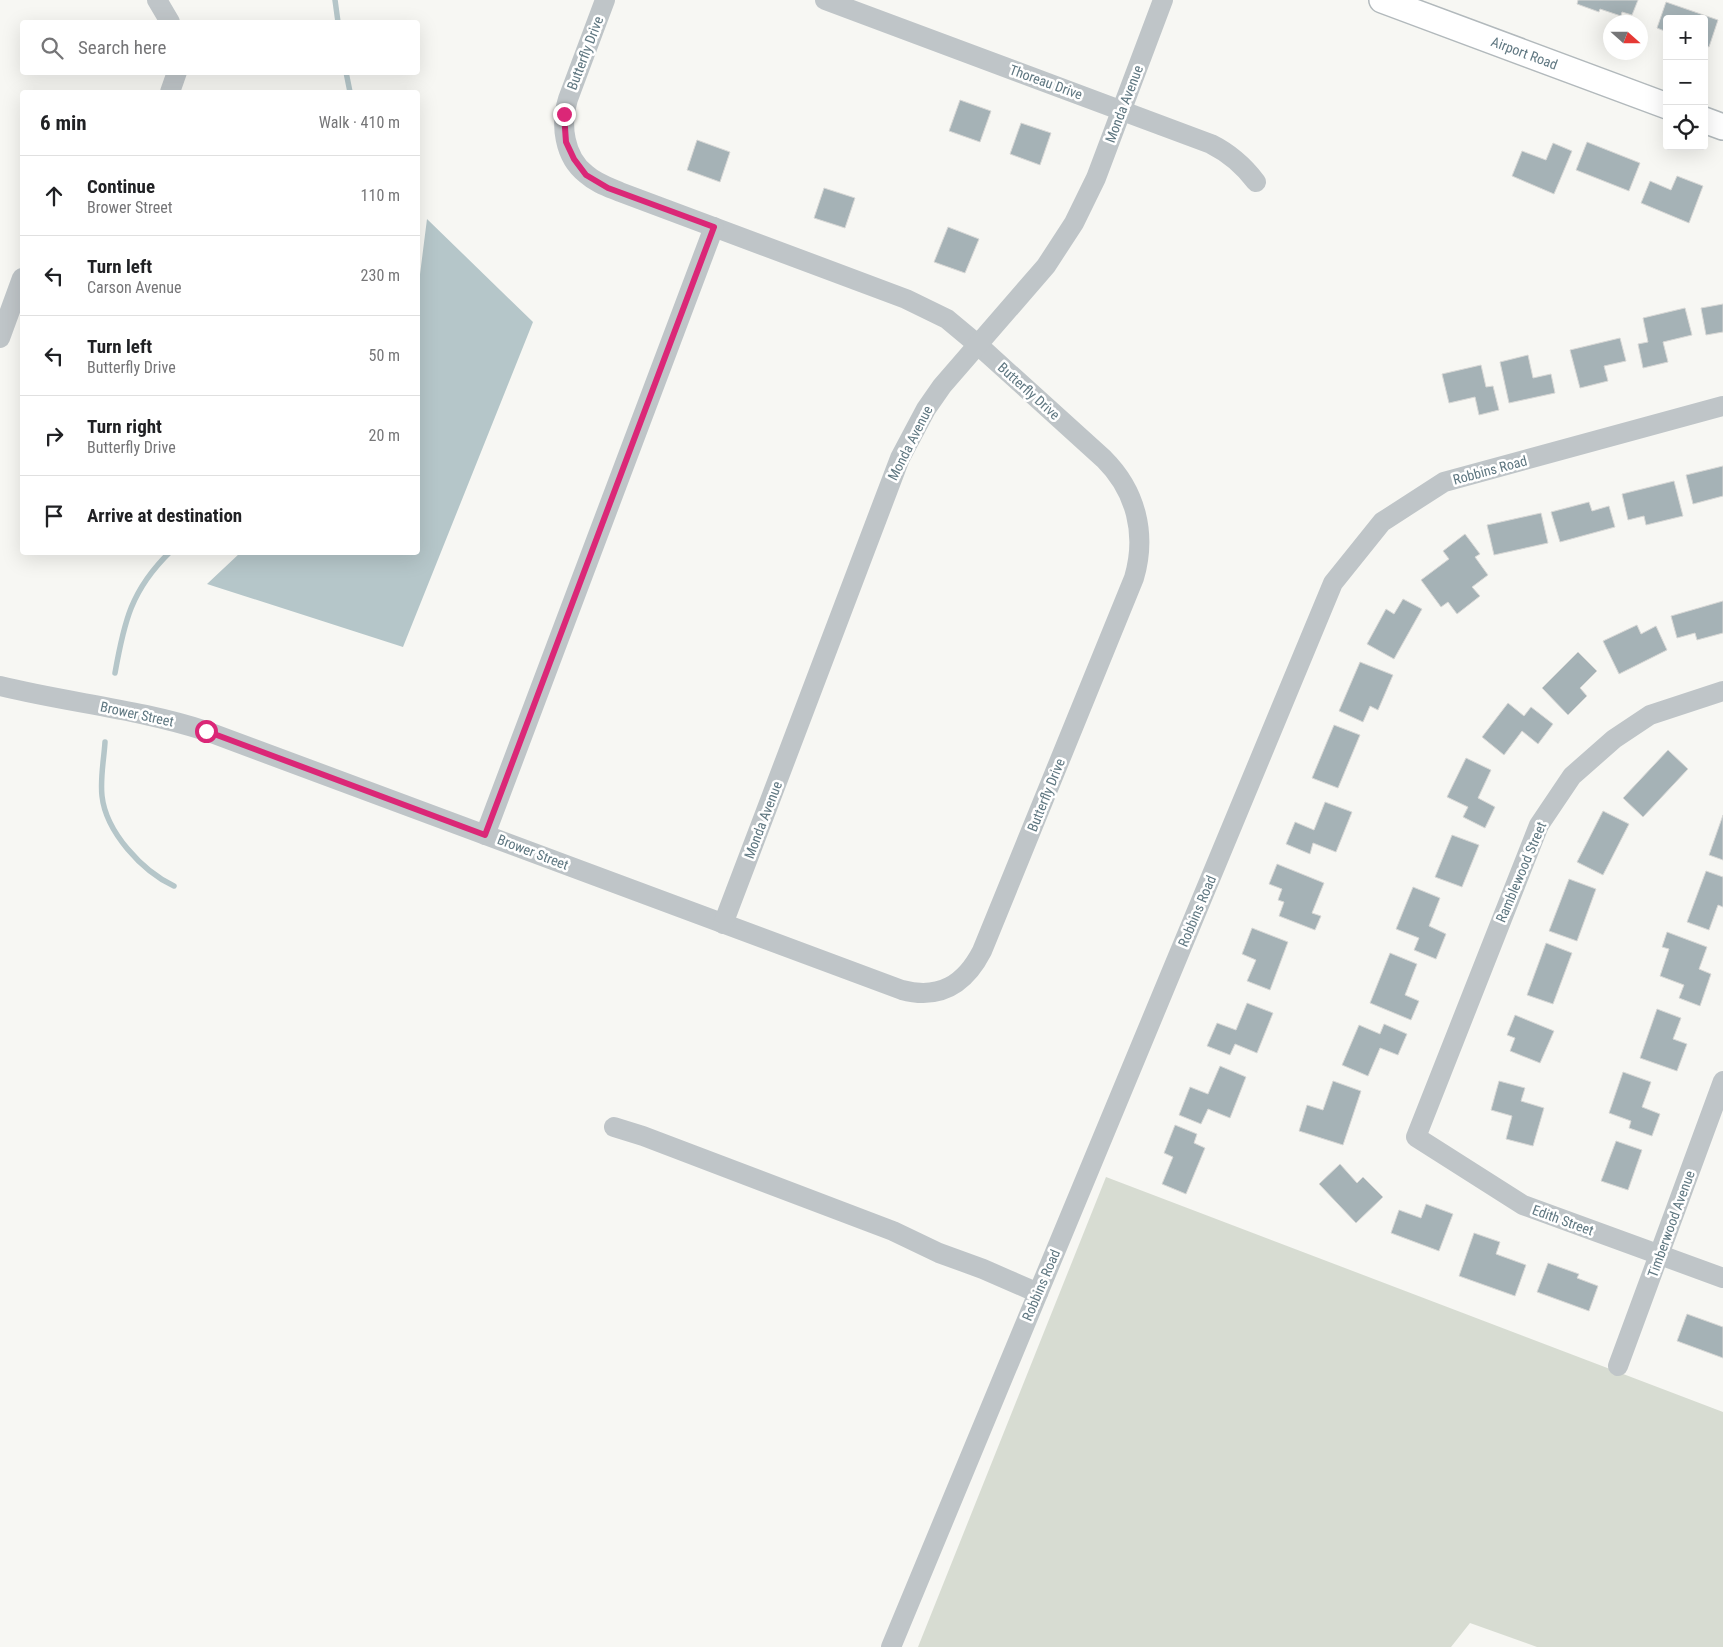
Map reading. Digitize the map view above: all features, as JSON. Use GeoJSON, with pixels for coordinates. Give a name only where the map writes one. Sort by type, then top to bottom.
{"type":"FeatureCollection","features":[{"type":"Feature","properties":{"kind":"main road","name":"Airport Road"},"geometry":{"type":"LineString","coordinates":[[1382,0],[1664,105]]}},
{"type":"Feature","properties":{"kind":"main road"},"geometry":{"type":"LineString","coordinates":[[1708,121],[1723,127]]}},
{"type":"Feature","properties":{"kind":"street"},"geometry":{"type":"LineString","coordinates":[[157,0],[169,20]]}},
{"type":"Feature","properties":{"kind":"street","name":"Butterfly Drive"},"geometry":{"type":"LineString","coordinates":[[605,0],[564,114],[565,135],[571,155],[581,170],[598,183],[906,299],[947,319],[1104,458],[1118,474],[1129,493],[1138,524],[1140,550],[1134,578],[982,951],[967,974],[947,989]]}},
{"type":"Feature","properties":{"kind":"street","name":"Thoreau Drive"},"geometry":{"type":"LineString","coordinates":[[825,0],[1211,144],[1224,150],[1245,168],[1256,182]]}},
{"type":"Feature","properties":{"kind":"street","name":"Monda Avenue"},"geometry":{"type":"LineString","coordinates":[[724,924],[900,458],[913,432],[953,372],[1046,266],[1068,234],[1090,192],[1163,0]]}},
{"type":"Feature","properties":{"kind":"street"},"geometry":{"type":"LineString","coordinates":[[171,90],[176,75]]}},
{"type":"Feature","properties":{"kind":"street"},"geometry":{"type":"LineString","coordinates":[[485,835],[714,227]]}},
{"type":"Feature","properties":{"kind":"street"},"geometry":{"type":"LineString","coordinates":[[0,338],[20,283]]}},
{"type":"Feature","properties":{"kind":"street","name":"Robbins Road"},"geometry":{"type":"LineString","coordinates":[[891,1647],[1333,583],[1382,522],[1444,482],[1723,406]]}},
{"type":"Feature","properties":{"kind":"street","name":"Brower Street"},"geometry":{"type":"LineString","coordinates":[[0,686],[44,696],[147,714],[192,726],[902,990],[928,994],[947,989]]}},
{"type":"Feature","properties":{"kind":"street","name":"Ramblewood Street"},"geometry":{"type":"LineString","coordinates":[[1416,1136],[1538,824],[1572,776],[1614,738],[1650,715],[1723,691]]}},
{"type":"Feature","properties":{"kind":"street","name":"Timberwood Avenue"},"geometry":{"type":"LineString","coordinates":[[1618,1366],[1723,1081]]}},
{"type":"Feature","properties":{"kind":"street"},"geometry":{"type":"LineString","coordinates":[[614,1127],[893,1231],[939,1253],[983,1269],[1038,1293]]}},
{"type":"Feature","properties":{"kind":"street","name":"Edith Street"},"geometry":{"type":"LineString","coordinates":[[1416,1136],[1523,1205],[1723,1278]]}},
{"type":"Feature","properties":{"kind":"shaded area"},"geometry":{"type":"Polygon","coordinates":[[[427,219],[533,322],[403,647],[207,584],[238,555],[420,555],[420,274],[427,219]]]}},
{"type":"Feature","properties":{"kind":"shaded area"},"geometry":{"type":"Polygon","coordinates":[[[1106,1177],[1723,1412],[1723,1647],[1537,1647],[1470,1623],[1451,1647],[918,1647],[1106,1177]]]}},
{"type":"Feature","properties":{"kind":"building"},"geometry":{"type":"Polygon","coordinates":[[[1578,0],[1638,0],[1632,15],[1622,12],[1621,15],[1618,15],[1600,9],[1599,12],[1577,4],[1578,0]]]}},
{"type":"Feature","properties":{"kind":"building"},"geometry":{"type":"Polygon","coordinates":[[[1666,2],[1704,15],[1663,15],[1663,30],[1657,28],[1666,2]]]}},
{"type":"Feature","properties":{"kind":"building"},"geometry":{"type":"Polygon","coordinates":[[[1708,17],[1718,20],[1708,47],[1708,17]]]}},
{"type":"Feature","properties":{"kind":"building"},"geometry":{"type":"Polygon","coordinates":[[[960,100],[991,111],[980,142],[949,131],[960,100]]]}},
{"type":"Feature","properties":{"kind":"building"},"geometry":{"type":"Polygon","coordinates":[[[1021,123],[1051,133],[1040,165],[1010,154],[1021,123]]]}},
{"type":"Feature","properties":{"kind":"building"},"geometry":{"type":"Polygon","coordinates":[[[697,140],[730,152],[720,182],[687,170],[697,140]]]}},
{"type":"Feature","properties":{"kind":"building"},"geometry":{"type":"Polygon","coordinates":[[[1587,142],[1640,163],[1629,191],[1576,170],[1587,142]]]}},
{"type":"Feature","properties":{"kind":"building"},"geometry":{"type":"Polygon","coordinates":[[[1553,143],[1572,151],[1554,194],[1512,176],[1522,151],[1546,160],[1553,143]]]}},
{"type":"Feature","properties":{"kind":"building"},"geometry":{"type":"Polygon","coordinates":[[[1677,176],[1703,186],[1689,223],[1641,203],[1650,181],[1671,190],[1677,176]]]}},
{"type":"Feature","properties":{"kind":"building"},"geometry":{"type":"Polygon","coordinates":[[[824,188],[855,198],[845,228],[814,218],[824,188]]]}},
{"type":"Feature","properties":{"kind":"building"},"geometry":{"type":"Polygon","coordinates":[[[948,227],[979,239],[965,273],[934,262],[948,227]]]}},
{"type":"Feature","properties":{"kind":"building"},"geometry":{"type":"Polygon","coordinates":[[[1723,304],[1723,332],[1706,335],[1701,308],[1723,304]]]}},
{"type":"Feature","properties":{"kind":"building"},"geometry":{"type":"Polygon","coordinates":[[[1685,308],[1692,335],[1663,342],[1668,362],[1643,368],[1638,344],[1648,342],[1643,318],[1685,308]]]}},
{"type":"Feature","properties":{"kind":"building"},"geometry":{"type":"Polygon","coordinates":[[[1620,338],[1626,361],[1604,366],[1608,381],[1580,388],[1570,350],[1620,338]]]}},
{"type":"Feature","properties":{"kind":"building"},"geometry":{"type":"Polygon","coordinates":[[[1528,355],[1533,378],[1551,374],[1555,393],[1509,403],[1500,362],[1528,355]]]}},
{"type":"Feature","properties":{"kind":"building"},"geometry":{"type":"Polygon","coordinates":[[[1481,365],[1486,387],[1493,386],[1499,410],[1479,415],[1475,397],[1449,403],[1442,374],[1481,365]]]}},
{"type":"Feature","properties":{"kind":"building"},"geometry":{"type":"Polygon","coordinates":[[[1723,466],[1723,496],[1693,504],[1686,475],[1723,466]]]}},
{"type":"Feature","properties":{"kind":"building"},"geometry":{"type":"Polygon","coordinates":[[[1674,481],[1683,516],[1646,525],[1644,516],[1628,520],[1622,494],[1674,481]]]}},
{"type":"Feature","properties":{"kind":"building"},"geometry":{"type":"Polygon","coordinates":[[[1589,502],[1592,511],[1609,506],[1615,527],[1560,542],[1551,512],[1589,502]]]}},
{"type":"Feature","properties":{"kind":"building"},"geometry":{"type":"Polygon","coordinates":[[[1541,513],[1548,543],[1494,555],[1487,525],[1541,513]]]}},
{"type":"Feature","properties":{"kind":"building"},"geometry":{"type":"Polygon","coordinates":[[[1465,534],[1480,554],[1475,557],[1488,575],[1472,587],[1480,596],[1457,614],[1448,602],[1441,607],[1421,580],[1449,559],[1443,551],[1465,534]]]}},
{"type":"Feature","properties":{"kind":"building"},"geometry":{"type":"Polygon","coordinates":[[[1403,599],[1422,609],[1394,659],[1367,644],[1386,609],[1394,614],[1403,599]]]}},
{"type":"Feature","properties":{"kind":"building"},"geometry":{"type":"Polygon","coordinates":[[[1723,601],[1723,633],[1697,640],[1695,633],[1677,638],[1671,616],[1723,601]]]}},
{"type":"Feature","properties":{"kind":"building"},"geometry":{"type":"Polygon","coordinates":[[[1637,625],[1641,634],[1656,626],[1667,650],[1619,674],[1603,641],[1637,625]]]}},
{"type":"Feature","properties":{"kind":"building"},"geometry":{"type":"Polygon","coordinates":[[[1578,652],[1597,671],[1580,688],[1587,696],[1568,715],[1542,688],[1578,652]]]}},
{"type":"Feature","properties":{"kind":"building"},"geometry":{"type":"Polygon","coordinates":[[[1360,662],[1393,675],[1378,710],[1370,706],[1363,722],[1339,711],[1360,662]]]}},
{"type":"Feature","properties":{"kind":"building"},"geometry":{"type":"Polygon","coordinates":[[[1508,703],[1524,716],[1531,707],[1553,724],[1538,744],[1522,731],[1504,755],[1482,737],[1508,703]]]}},
{"type":"Feature","properties":{"kind":"building"},"geometry":{"type":"Polygon","coordinates":[[[1334,725],[1360,735],[1338,788],[1312,778],[1334,725]]]}},
{"type":"Feature","properties":{"kind":"building"},"geometry":{"type":"Polygon","coordinates":[[[1668,750],[1688,769],[1643,817],[1623,798],[1668,750]]]}},
{"type":"Feature","properties":{"kind":"building"},"geometry":{"type":"Polygon","coordinates":[[[1466,758],[1491,770],[1478,798],[1495,807],[1485,828],[1463,817],[1468,807],[1447,797],[1466,758]]]}},
{"type":"Feature","properties":{"kind":"building"},"geometry":{"type":"Polygon","coordinates":[[[1325,802],[1352,812],[1336,852],[1313,843],[1310,854],[1286,844],[1295,822],[1314,830],[1325,802]]]}},
{"type":"Feature","properties":{"kind":"building"},"geometry":{"type":"Polygon","coordinates":[[[1603,811],[1629,824],[1603,875],[1577,862],[1603,811]]]}},
{"type":"Feature","properties":{"kind":"building"},"geometry":{"type":"Polygon","coordinates":[[[1723,815],[1723,860],[1709,855],[1723,815]]]}},
{"type":"Feature","properties":{"kind":"building"},"geometry":{"type":"Polygon","coordinates":[[[1452,835],[1479,845],[1462,887],[1435,877],[1452,835]]]}},
{"type":"Feature","properties":{"kind":"building"},"geometry":{"type":"Polygon","coordinates":[[[1277,864],[1324,883],[1312,913],[1321,916],[1315,930],[1279,916],[1284,902],[1278,900],[1282,889],[1269,884],[1277,864]]]}},
{"type":"Feature","properties":{"kind":"building"},"geometry":{"type":"Polygon","coordinates":[[[1706,871],[1723,877],[1723,907],[1718,905],[1709,930],[1687,922],[1706,871]]]}},
{"type":"Feature","properties":{"kind":"building"},"geometry":{"type":"Polygon","coordinates":[[[1569,879],[1596,889],[1577,941],[1549,931],[1569,879]]]}},
{"type":"Feature","properties":{"kind":"building"},"geometry":{"type":"Polygon","coordinates":[[[1413,887],[1440,898],[1429,926],[1446,934],[1436,959],[1414,950],[1419,938],[1396,929],[1413,887]]]}},
{"type":"Feature","properties":{"kind":"building"},"geometry":{"type":"Polygon","coordinates":[[[1252,928],[1288,942],[1270,990],[1247,981],[1256,960],[1242,954],[1252,928]]]}},
{"type":"Feature","properties":{"kind":"building"},"geometry":{"type":"Polygon","coordinates":[[[1667,932],[1707,947],[1699,969],[1711,974],[1700,1006],[1679,998],[1684,985],[1660,976],[1669,949],[1662,947],[1667,932]]]}},
{"type":"Feature","properties":{"kind":"building"},"geometry":{"type":"Polygon","coordinates":[[[1546,943],[1572,953],[1553,1004],[1527,995],[1546,943]]]}},
{"type":"Feature","properties":{"kind":"building"},"geometry":{"type":"Polygon","coordinates":[[[1390,953],[1417,964],[1405,995],[1419,1001],[1411,1020],[1370,1003],[1390,953]]]}},
{"type":"Feature","properties":{"kind":"building"},"geometry":{"type":"Polygon","coordinates":[[[1247,1003],[1273,1013],[1257,1053],[1235,1044],[1230,1055],[1207,1046],[1217,1023],[1236,1030],[1247,1003]]]}},
{"type":"Feature","properties":{"kind":"building"},"geometry":{"type":"Polygon","coordinates":[[[1657,1009],[1681,1018],[1673,1039],[1687,1044],[1677,1071],[1640,1058],[1657,1009]]]}},
{"type":"Feature","properties":{"kind":"building"},"geometry":{"type":"Polygon","coordinates":[[[1515,1015],[1554,1031],[1540,1063],[1510,1051],[1515,1038],[1507,1035],[1515,1015]]]}},
{"type":"Feature","properties":{"kind":"building"},"geometry":{"type":"Polygon","coordinates":[[[1384,1024],[1407,1034],[1398,1055],[1380,1048],[1368,1076],[1342,1065],[1359,1025],[1380,1034],[1384,1024]]]}},
{"type":"Feature","properties":{"kind":"building"},"geometry":{"type":"Polygon","coordinates":[[[1220,1066],[1246,1077],[1230,1118],[1208,1109],[1201,1124],[1179,1115],[1190,1087],[1208,1094],[1220,1066]]]}},
{"type":"Feature","properties":{"kind":"building"},"geometry":{"type":"Polygon","coordinates":[[[1623,1072],[1651,1082],[1642,1107],[1660,1114],[1652,1136],[1629,1128],[1631,1121],[1609,1113],[1623,1072]]]}},
{"type":"Feature","properties":{"kind":"building"},"geometry":{"type":"Polygon","coordinates":[[[1333,1081],[1361,1091],[1343,1145],[1299,1131],[1307,1105],[1323,1110],[1333,1081]]]}},
{"type":"Feature","properties":{"kind":"building"},"geometry":{"type":"Polygon","coordinates":[[[1499,1081],[1525,1088],[1521,1101],[1544,1108],[1533,1146],[1506,1139],[1512,1116],[1491,1110],[1499,1081]]]}},
{"type":"Feature","properties":{"kind":"building"},"geometry":{"type":"Polygon","coordinates":[[[1175,1125],[1197,1134],[1194,1143],[1205,1148],[1186,1194],[1162,1184],[1173,1157],[1164,1153],[1175,1125]]]}},
{"type":"Feature","properties":{"kind":"building"},"geometry":{"type":"Polygon","coordinates":[[[1616,1141],[1642,1150],[1628,1190],[1601,1181],[1616,1141]]]}},
{"type":"Feature","properties":{"kind":"building"},"geometry":{"type":"Polygon","coordinates":[[[1340,1164],[1357,1183],[1363,1177],[1383,1197],[1356,1223],[1319,1184],[1340,1164]]]}},
{"type":"Feature","properties":{"kind":"building"},"geometry":{"type":"Polygon","coordinates":[[[1426,1204],[1453,1214],[1439,1251],[1391,1233],[1399,1210],[1421,1218],[1426,1204]]]}},
{"type":"Feature","properties":{"kind":"building"},"geometry":{"type":"Polygon","coordinates":[[[1474,1233],[1500,1242],[1496,1254],[1526,1265],[1515,1296],[1459,1276],[1474,1233]]]}},
{"type":"Feature","properties":{"kind":"building"},"geometry":{"type":"Polygon","coordinates":[[[1548,1263],[1579,1274],[1577,1278],[1598,1286],[1589,1311],[1537,1292],[1548,1263]]]}},
{"type":"Feature","properties":{"kind":"building"},"geometry":{"type":"Polygon","coordinates":[[[1687,1314],[1723,1327],[1723,1358],[1677,1341],[1687,1314]]]}},
{"type":"Feature","properties":{"kind":"waterway"},"geometry":{"type":"LineString","coordinates":[[335,0],[338,20]]}},
{"type":"Feature","properties":{"kind":"waterway"},"geometry":{"type":"LineString","coordinates":[[347,75],[350,90]]}},
{"type":"Feature","properties":{"kind":"waterway"},"geometry":{"type":"LineString","coordinates":[[115,673],[122,638],[131,608],[146,580],[167,555]]}},
{"type":"Feature","properties":{"kind":"waterway"},"geometry":{"type":"LineString","coordinates":[[105,742],[102,796],[110,823],[138,860],[150,871],[174,886]]}},
{"type":"Feature","properties":{"kind":"route"},"geometry":{"type":"LineString","coordinates":[[206,731],[485,835],[714,227],[608,188],[586,175],[578,167],[566,142],[564,114]]}}]}
